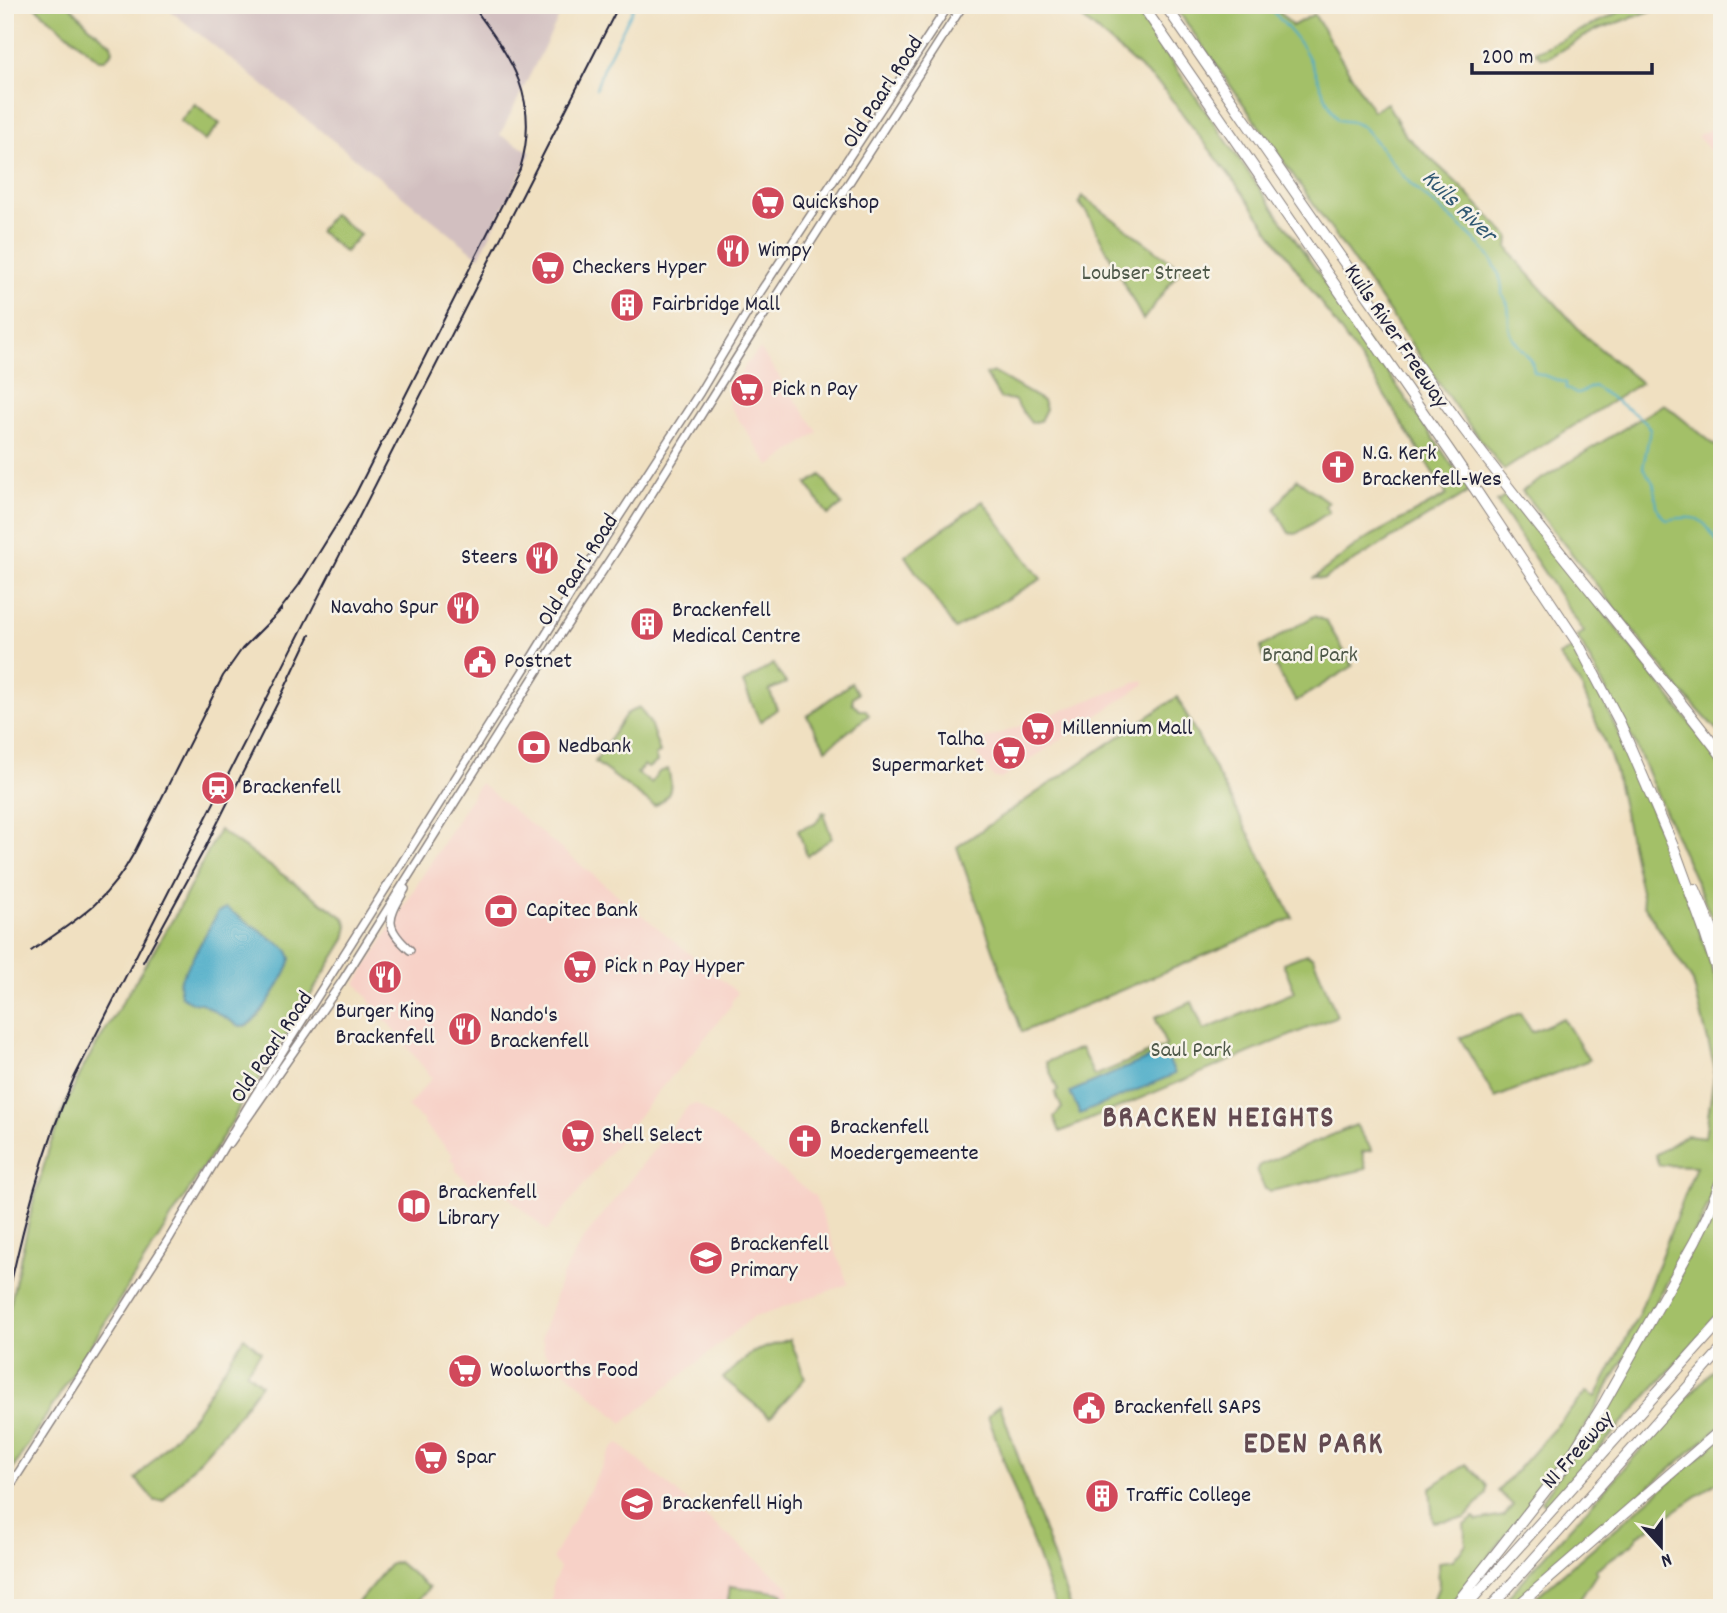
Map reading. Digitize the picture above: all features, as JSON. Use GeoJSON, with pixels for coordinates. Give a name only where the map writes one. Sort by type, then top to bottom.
{"type":"FeatureCollection","features":[{"type":"Feature","properties":{"kind":"highway","name":"Kuils River Freeway"},"geometry":{"type":"LineString","coordinates":[[1142,5],[1557,611],[1592,669],[1623,730],[1675,851]]}},
{"type":"Feature","properties":{"kind":"highway","name":"Kuils River Freeway"},"geometry":{"type":"LineString","coordinates":[[1165,5],[1397,336],[1523,504],[1702,726]]}},
{"type":"Feature","properties":{"kind":"highway"},"geometry":{"type":"LineString","coordinates":[[1702,726],[1722,746]]}},
{"type":"Feature","properties":{"kind":"highway"},"geometry":{"type":"LineString","coordinates":[[1702,726],[1722,756]]}},
{"type":"Feature","properties":{"kind":"highway"},"geometry":{"type":"LineString","coordinates":[[1675,851],[1722,953]]}},
{"type":"Feature","properties":{"kind":"highway"},"geometry":{"type":"LineString","coordinates":[[1675,851],[1706,933],[1722,986]]}},
{"type":"Feature","properties":{"kind":"highway"},"geometry":{"type":"LineString","coordinates":[[1453,1608],[1538,1503],[1598,1414],[1695,1241],[1722,1178]]}},
{"type":"Feature","properties":{"kind":"highway","name":"N1 Freeway"},"geometry":{"type":"LineString","coordinates":[[1464,1608],[1722,1320]]}},
{"type":"Feature","properties":{"kind":"highway","name":"N1 Freeway"},"geometry":{"type":"LineString","coordinates":[[1490,1608],[1722,1349]]}},
{"type":"Feature","properties":{"kind":"highway"},"geometry":{"type":"LineString","coordinates":[[1515,1608],[1722,1429]]}},
{"type":"Feature","properties":{"kind":"main road","name":"Old Paarl Road"},"geometry":{"type":"LineString","coordinates":[[5,1494],[607,535],[696,398],[755,300],[949,5]]}},
{"type":"Feature","properties":{"kind":"main road","name":"Old Paarl Road"},"geometry":{"type":"LineString","coordinates":[[221,1153],[256,1108],[341,983],[963,5]]}},
{"type":"Feature","properties":{"kind":"main road"},"geometry":{"type":"LineString","coordinates":[[410,950],[395,934],[390,920],[412,869]]}},
{"type":"Feature","properties":{"kind":"shaded area"},"geometry":{"type":"Polygon","coordinates":[[[163,5],[565,5],[500,135],[531,152],[479,257],[163,5]]]}},
{"type":"Feature","properties":{"kind":"shaded area"},"geometry":{"type":"Polygon","coordinates":[[[1722,123],[1722,163],[1697,136],[1722,123]]]}},
{"type":"Feature","properties":{"kind":"shaded area"},"geometry":{"type":"Polygon","coordinates":[[[760,349],[818,432],[770,466],[729,405],[728,399],[728,394],[747,363],[760,349]]]}},
{"type":"Feature","properties":{"kind":"shaded area"},"geometry":{"type":"Polygon","coordinates":[[[1143,680],[1145,684],[1001,779],[993,777],[970,745],[1143,680]]]}},
{"type":"Feature","properties":{"kind":"shaded area"},"geometry":{"type":"Polygon","coordinates":[[[480,783],[738,993],[732,1004],[660,1089],[547,1231],[487,1178],[477,1190],[456,1171],[455,1163],[450,1159],[453,1155],[424,1121],[407,1107],[432,1078],[356,983],[480,783]]]}},
{"type":"Feature","properties":{"kind":"shaded area","name":"Brackenfell Primary"},"geometry":{"type":"Polygon","coordinates":[[[697,1104],[815,1196],[848,1284],[752,1318],[623,1423],[544,1352],[542,1336],[562,1276],[582,1241],[689,1105],[697,1104]]]}},
{"type":"Feature","properties":{"kind":"shaded area","name":"Brackenfell High"},"geometry":{"type":"Polygon","coordinates":[[[618,1443],[787,1585],[790,1592],[788,1608],[551,1608],[553,1583],[560,1568],[552,1559],[612,1448],[618,1443]]]}},
{"type":"Feature","properties":{"kind":"green space"},"geometry":{"type":"Polygon","coordinates":[[[33,5],[69,5],[111,44],[113,51],[105,60],[99,60],[33,5]]]}},
{"type":"Feature","properties":{"kind":"green space"},"geometry":{"type":"Polygon","coordinates":[[[1067,5],[1132,5],[1470,491],[1324,579],[1314,578],[1365,539],[1447,495],[1373,377],[1239,188],[1162,87],[1067,5]]]}},
{"type":"Feature","properties":{"kind":"green space"},"geometry":{"type":"Polygon","coordinates":[[[1174,5],[1273,5],[1292,26],[1314,14],[1373,111],[1387,103],[1406,136],[1456,182],[1509,237],[1508,248],[1517,261],[1586,337],[1641,383],[1504,470],[1459,412],[1174,5]]]}},
{"type":"Feature","properties":{"kind":"green space"},"geometry":{"type":"Polygon","coordinates":[[[1634,5],[1668,5],[1596,30],[1549,57],[1542,58],[1535,52],[1634,5]]]}},
{"type":"Feature","properties":{"kind":"green space"},"geometry":{"type":"Polygon","coordinates":[[[195,104],[220,124],[205,141],[180,121],[195,104]]]}},
{"type":"Feature","properties":{"kind":"green space","name":"Loubser Street"},"geometry":{"type":"Polygon","coordinates":[[[1082,196],[1181,269],[1143,320],[1086,211],[1079,203],[1082,196]]]}},
{"type":"Feature","properties":{"kind":"green space"},"geometry":{"type":"Polygon","coordinates":[[[333,214],[360,235],[345,252],[319,231],[333,214]]]}},
{"type":"Feature","properties":{"kind":"green space"},"geometry":{"type":"Polygon","coordinates":[[[993,372],[1043,401],[1046,409],[1040,421],[1031,423],[1014,400],[1000,398],[986,375],[993,372]]]}},
{"type":"Feature","properties":{"kind":"green space"},"geometry":{"type":"Polygon","coordinates":[[[1664,404],[1722,451],[1722,736],[1681,691],[1522,491],[1664,404]]]}},
{"type":"Feature","properties":{"kind":"green space"},"geometry":{"type":"Polygon","coordinates":[[[821,475],[842,505],[828,515],[807,484],[821,475]]]}},
{"type":"Feature","properties":{"kind":"green space"},"geometry":{"type":"Polygon","coordinates":[[[1297,479],[1328,502],[1325,506],[1329,512],[1296,534],[1289,533],[1275,509],[1297,479]]]}},
{"type":"Feature","properties":{"kind":"green space"},"geometry":{"type":"Polygon","coordinates":[[[1509,494],[1722,764],[1722,941],[1635,744],[1577,636],[1584,632],[1497,502],[1509,494]]]}},
{"type":"Feature","properties":{"kind":"green space"},"geometry":{"type":"Polygon","coordinates":[[[983,501],[1041,579],[955,629],[905,556],[983,501]]]}},
{"type":"Feature","properties":{"kind":"green space","name":"Brand Park"},"geometry":{"type":"Polygon","coordinates":[[[1314,616],[1326,621],[1353,666],[1296,701],[1273,663],[1262,656],[1261,647],[1314,616]]]}},
{"type":"Feature","properties":{"kind":"green space"},"geometry":{"type":"Polygon","coordinates":[[[1574,648],[1606,706],[1624,746],[1680,878],[1715,976],[1722,1001],[1722,1163],[1712,1196],[1698,1227],[1590,1419],[1552,1477],[1448,1608],[1430,1608],[1439,1586],[1438,1562],[1453,1560],[1466,1544],[1464,1525],[1474,1518],[1477,1521],[1504,1516],[1513,1505],[1498,1491],[1587,1392],[1596,1397],[1638,1316],[1696,1166],[1659,1165],[1655,1155],[1686,1135],[1705,1137],[1715,1069],[1693,982],[1644,905],[1614,766],[1580,683],[1559,656],[1574,648]]]}},
{"type":"Feature","properties":{"kind":"green space"},"geometry":{"type":"Polygon","coordinates":[[[773,664],[786,683],[769,690],[777,709],[760,722],[743,683],[773,664]]]}},
{"type":"Feature","properties":{"kind":"green space"},"geometry":{"type":"Polygon","coordinates":[[[851,683],[858,693],[853,697],[852,703],[859,710],[866,710],[869,715],[826,749],[807,716],[851,683]]]}},
{"type":"Feature","properties":{"kind":"green space"},"geometry":{"type":"Polygon","coordinates":[[[1177,697],[1293,918],[1022,1032],[957,847],[1177,697]]]}},
{"type":"Feature","properties":{"kind":"green space"},"geometry":{"type":"Polygon","coordinates":[[[639,707],[650,723],[660,753],[655,755],[657,762],[648,768],[644,765],[637,773],[651,783],[659,772],[668,769],[670,781],[668,795],[654,806],[595,762],[626,714],[639,707]]]}},
{"type":"Feature","properties":{"kind":"green space"},"geometry":{"type":"Polygon","coordinates":[[[823,812],[826,813],[824,816],[832,838],[807,856],[798,830],[815,824],[823,812]]]}},
{"type":"Feature","properties":{"kind":"green space"},"geometry":{"type":"Polygon","coordinates":[[[219,830],[344,918],[348,926],[345,939],[251,1092],[245,1093],[239,1101],[235,1117],[5,1481],[5,1328],[33,1203],[49,1148],[85,1064],[176,914],[219,830]]]}},
{"type":"Feature","properties":{"kind":"green space","name":"Saul Park"},"geometry":{"type":"Polygon","coordinates":[[[1306,954],[1313,957],[1337,1016],[1060,1132],[1054,1117],[1062,1108],[1046,1062],[1081,1048],[1094,1076],[1166,1046],[1155,1017],[1192,1002],[1204,1030],[1295,992],[1283,963],[1306,954]]]}},
{"type":"Feature","properties":{"kind":"green space"},"geometry":{"type":"Polygon","coordinates":[[[1520,1013],[1532,1032],[1563,1018],[1589,1060],[1495,1098],[1460,1038],[1520,1013]]]}},
{"type":"Feature","properties":{"kind":"green space"},"geometry":{"type":"Polygon","coordinates":[[[1356,1125],[1372,1150],[1362,1152],[1366,1169],[1271,1191],[1265,1189],[1257,1172],[1260,1165],[1356,1125]]]}},
{"type":"Feature","properties":{"kind":"green space"},"geometry":{"type":"Polygon","coordinates":[[[1722,1188],[1722,1312],[1548,1506],[1542,1501],[1613,1394],[1722,1188]]]}},
{"type":"Feature","properties":{"kind":"green space"},"geometry":{"type":"Polygon","coordinates":[[[244,1337],[261,1352],[246,1372],[261,1384],[231,1424],[163,1501],[155,1501],[136,1479],[195,1414],[244,1337]]]}},
{"type":"Feature","properties":{"kind":"green space"},"geometry":{"type":"Polygon","coordinates":[[[790,1339],[805,1378],[770,1417],[723,1378],[753,1352],[790,1339]]]}},
{"type":"Feature","properties":{"kind":"green space"},"geometry":{"type":"Polygon","coordinates":[[[1722,1359],[1722,1425],[1507,1608],[1498,1608],[1722,1359]]]}},
{"type":"Feature","properties":{"kind":"green space"},"geometry":{"type":"Polygon","coordinates":[[[1000,1405],[1071,1608],[1056,1608],[988,1416],[1000,1405]]]}},
{"type":"Feature","properties":{"kind":"green space"},"geometry":{"type":"Polygon","coordinates":[[[1722,1437],[1722,1479],[1638,1536],[1632,1544],[1595,1570],[1597,1573],[1579,1601],[1579,1608],[1523,1608],[1722,1437]]]}},
{"type":"Feature","properties":{"kind":"green space"},"geometry":{"type":"Polygon","coordinates":[[[1466,1464],[1487,1486],[1487,1494],[1465,1518],[1433,1522],[1430,1488],[1466,1464]]]}},
{"type":"Feature","properties":{"kind":"green space"},"geometry":{"type":"Polygon","coordinates":[[[398,1562],[429,1588],[411,1608],[353,1608],[389,1565],[398,1562]]]}},
{"type":"Feature","properties":{"kind":"green space"},"geometry":{"type":"Polygon","coordinates":[[[730,1586],[783,1593],[781,1608],[727,1608],[730,1586]]]}},
{"type":"Feature","properties":{"kind":"water"},"geometry":{"type":"Polygon","coordinates":[[[226,908],[287,949],[291,958],[267,1004],[254,1020],[245,1026],[239,1026],[201,1003],[192,1003],[181,996],[179,982],[218,912],[226,908]]]}},
{"type":"Feature","properties":{"kind":"water"},"geometry":{"type":"Polygon","coordinates":[[[1165,1051],[1175,1074],[1080,1114],[1070,1092],[1165,1051]]]}},
{"type":"Feature","properties":{"kind":"waterway"},"geometry":{"type":"LineString","coordinates":[[596,89],[603,68],[635,5]]}},
{"type":"Feature","properties":{"kind":"waterway","name":"Kuils River"},"geometry":{"type":"LineString","coordinates":[[1267,5],[1302,46],[1338,120],[1353,122],[1363,127],[1408,181],[1467,232],[1493,262],[1500,278],[1502,295],[1508,304],[1513,339],[1531,361],[1534,372],[1566,383],[1566,388],[1576,394],[1594,386],[1645,421],[1650,430],[1643,468],[1655,488],[1659,511],[1666,520],[1696,518],[1701,521],[1722,549]]}},
{"type":"Feature","properties":{"kind":"railway"},"geometry":{"type":"LineString","coordinates":[[276,615],[299,585],[355,495],[520,169],[526,144],[525,101],[510,62],[472,5]]}},
{"type":"Feature","properties":{"kind":"railway"},"geometry":{"type":"LineString","coordinates":[[5,1310],[34,1192],[74,1078],[619,5]]}},
{"type":"Feature","properties":{"kind":"railway"},"geometry":{"type":"LineString","coordinates":[[31,951],[89,909],[113,885],[134,853],[223,676],[242,649],[282,609]]}},
{"type":"Feature","properties":{"kind":"railway"},"geometry":{"type":"LineString","coordinates":[[143,962],[204,850],[310,635]]}},
{"type":"Feature","properties":{"kind":"place","name":"Quickshop"},"geometry":{"type":"Point","coordinates":[768,203]}},
{"type":"Feature","properties":{"kind":"place","name":"Wimpy"},"geometry":{"type":"Point","coordinates":[733,251]}},
{"type":"Feature","properties":{"kind":"place","name":"Checkers Hyper"},"geometry":{"type":"Point","coordinates":[548,268]}},
{"type":"Feature","properties":{"kind":"place","name":"Fairbridge Mall"},"geometry":{"type":"Point","coordinates":[627,305]}},
{"type":"Feature","properties":{"kind":"place","name":"Pick n Pay"},"geometry":{"type":"Point","coordinates":[747,390]}},
{"type":"Feature","properties":{"kind":"place","name":"N.G. Kerk Brackenfell-Wes"},"geometry":{"type":"Point","coordinates":[1338,467]}},
{"type":"Feature","properties":{"kind":"place","name":"Steers"},"geometry":{"type":"Point","coordinates":[542,558]}},
{"type":"Feature","properties":{"kind":"place","name":"Navaho Spur"},"geometry":{"type":"Point","coordinates":[463,608]}},
{"type":"Feature","properties":{"kind":"place","name":"Brackenfell Medical Centre"},"geometry":{"type":"Point","coordinates":[647,624]}},
{"type":"Feature","properties":{"kind":"place","name":"Postnet"},"geometry":{"type":"Point","coordinates":[480,662]}},
{"type":"Feature","properties":{"kind":"place","name":"Millennium Mall"},"geometry":{"type":"Point","coordinates":[1038,729]}},
{"type":"Feature","properties":{"kind":"place","name":"Nedbank"},"geometry":{"type":"Point","coordinates":[534,747]}},
{"type":"Feature","properties":{"kind":"place","name":"Talha Supermarket"},"geometry":{"type":"Point","coordinates":[1009,753]}},
{"type":"Feature","properties":{"kind":"place","name":"Brackenfell"},"geometry":{"type":"Point","coordinates":[218,788]}},
{"type":"Feature","properties":{"kind":"place","name":"Capitec Bank"},"geometry":{"type":"Point","coordinates":[501,911]}},
{"type":"Feature","properties":{"kind":"place","name":"Pick n Pay Hyper"},"geometry":{"type":"Point","coordinates":[580,967]}},
{"type":"Feature","properties":{"kind":"place","name":"Burger King Brackenfell"},"geometry":{"type":"Point","coordinates":[385,977]}},
{"type":"Feature","properties":{"kind":"place","name":"Nando's Brackenfell"},"geometry":{"type":"Point","coordinates":[465,1029]}},
{"type":"Feature","properties":{"kind":"place","name":"Shell Select"},"geometry":{"type":"Point","coordinates":[578,1136]}},
{"type":"Feature","properties":{"kind":"place","name":"Brackenfell Moedergemeente"},"geometry":{"type":"Point","coordinates":[805,1141]}},
{"type":"Feature","properties":{"kind":"place","name":"Brackenfell Library"},"geometry":{"type":"Point","coordinates":[414,1206]}},
{"type":"Feature","properties":{"kind":"place","name":"Brackenfell Primary"},"geometry":{"type":"Point","coordinates":[706,1258]}},
{"type":"Feature","properties":{"kind":"place","name":"Woolworths Food"},"geometry":{"type":"Point","coordinates":[465,1371]}},
{"type":"Feature","properties":{"kind":"place","name":"Brackenfell SAPS"},"geometry":{"type":"Point","coordinates":[1089,1408]}},
{"type":"Feature","properties":{"kind":"place","name":"Spar"},"geometry":{"type":"Point","coordinates":[431,1458]}},
{"type":"Feature","properties":{"kind":"place","name":"Traffic College"},"geometry":{"type":"Point","coordinates":[1102,1496]}},
{"type":"Feature","properties":{"kind":"place","name":"Brackenfell High"},"geometry":{"type":"Point","coordinates":[637,1504]}},
{"type":"Feature","properties":{"kind":"district","name":"BRACKEN HEIGHTS"},"geometry":{"type":"Point","coordinates":[1219,1120]}},
{"type":"Feature","properties":{"kind":"district","name":"EDEN PARK"},"geometry":{"type":"Point","coordinates":[1314,1446]}}]}
